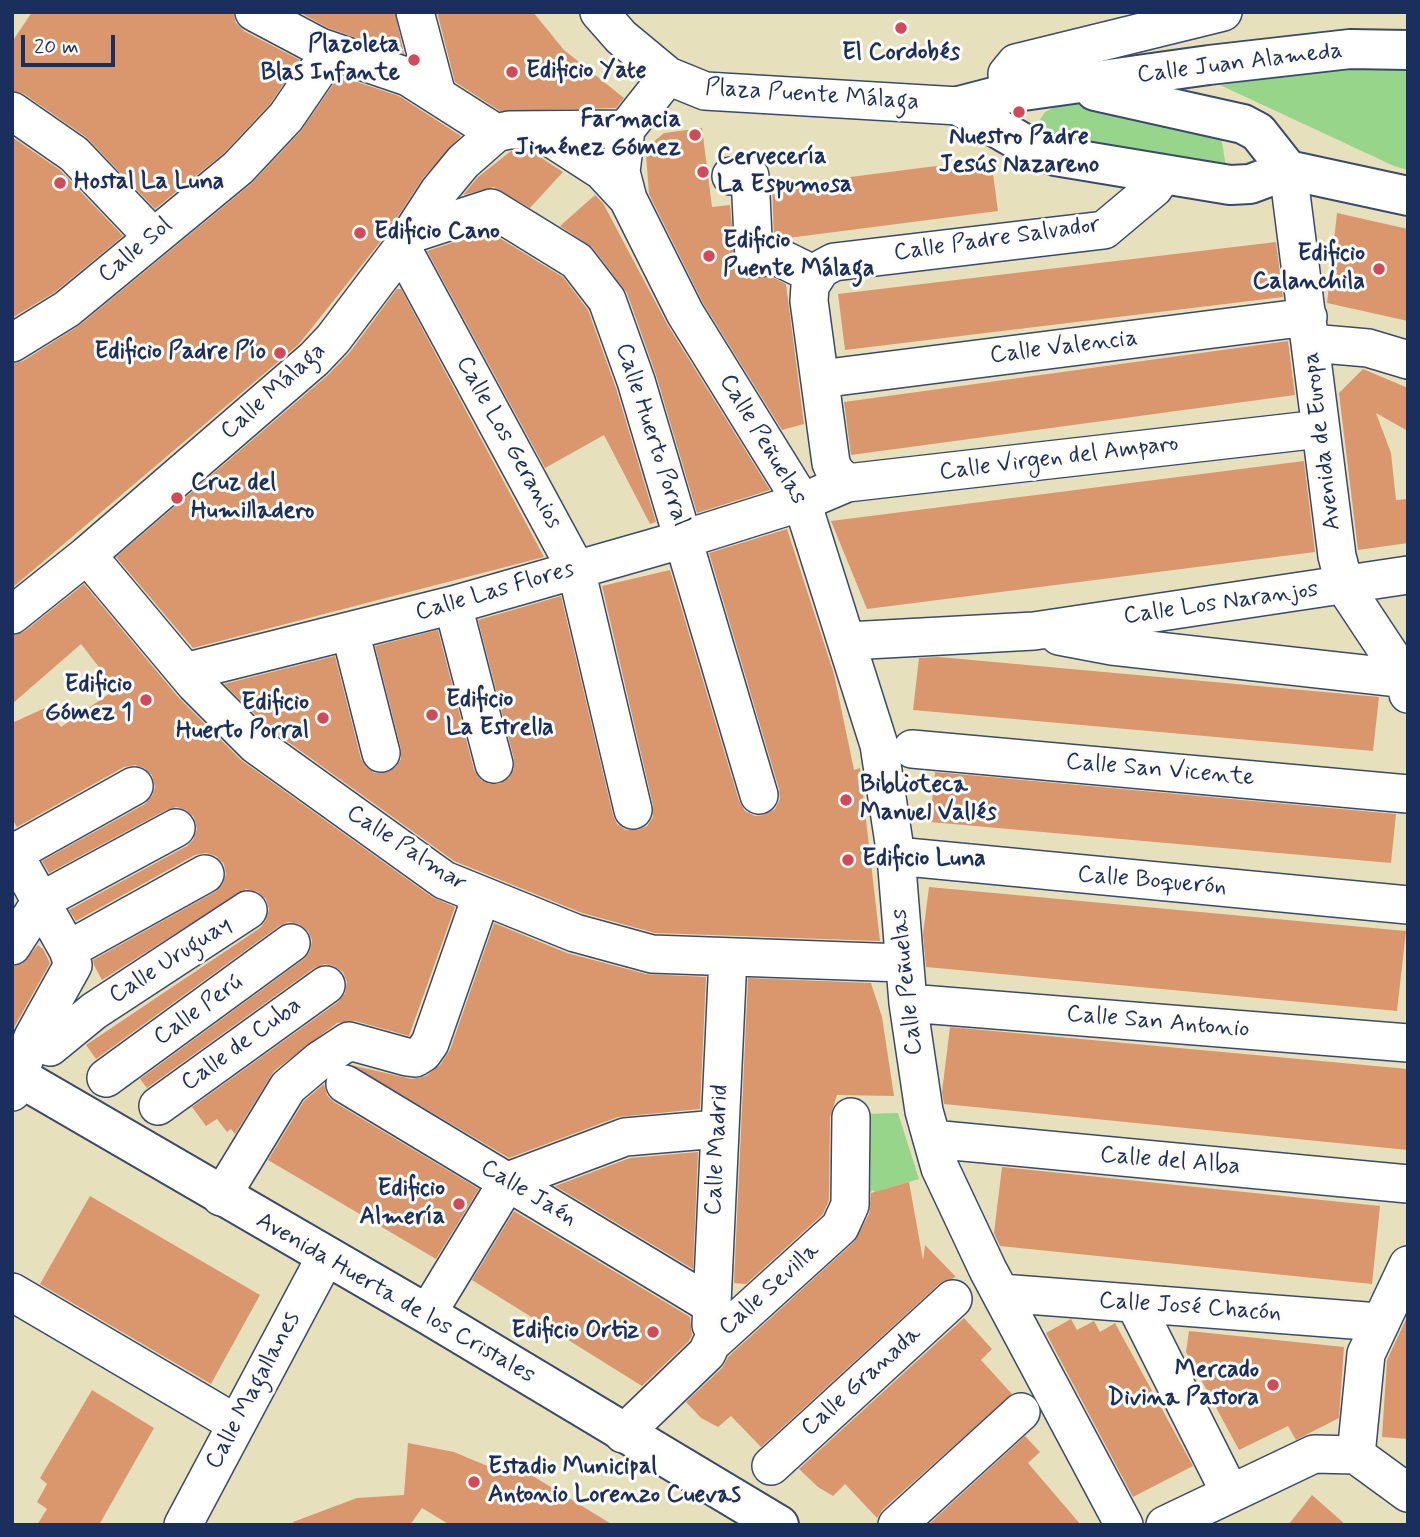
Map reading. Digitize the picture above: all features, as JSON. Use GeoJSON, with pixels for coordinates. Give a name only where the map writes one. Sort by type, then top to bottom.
{"type":"FeatureCollection","features":[{"type":"Feature","properties":{"kind":"street"},"geometry":{"type":"LineString","coordinates":[[254,12],[331,51],[408,77],[496,133],[626,129],[668,76]]}},
{"type":"Feature","properties":{"kind":"street"},"geometry":{"type":"LineString","coordinates":[[415,12],[437,95]]}},
{"type":"Feature","properties":{"kind":"street","name":"Plaza Puente Málaga"},"geometry":{"type":"LineString","coordinates":[[599,12],[621,37],[668,76],[687,86],[733,94],[960,106]]}},
{"type":"Feature","properties":{"kind":"street"},"geometry":{"type":"LineString","coordinates":[[1028,146],[1009,93],[1007,74],[1016,63],[1223,12]]}},
{"type":"Feature","properties":{"kind":"street","name":"Calle Juan Alameda"},"geometry":{"type":"LineString","coordinates":[[960,106],[1009,93],[1209,65],[1337,51],[1408,50]]}},
{"type":"Feature","properties":{"kind":"street","name":"Calle Sol"},"geometry":{"type":"LineString","coordinates":[[12,343],[67,309],[238,168],[286,117],[331,51]]}},
{"type":"Feature","properties":{"kind":"street"},"geometry":{"type":"LineString","coordinates":[[1073,86],[1243,124],[1258,132],[1288,170]]}},
{"type":"Feature","properties":{"kind":"street"},"geometry":{"type":"LineString","coordinates":[[960,106],[1028,146],[1055,156],[1230,185],[1250,184],[1288,170],[1408,195]]}},
{"type":"Feature","properties":{"kind":"street"},"geometry":{"type":"LineString","coordinates":[[12,111],[74,154],[153,237]]}},
{"type":"Feature","properties":{"kind":"street","name":"Calle Peñuelas"},"geometry":{"type":"LineString","coordinates":[[626,129],[621,172],[628,199],[685,313],[802,502],[848,641],[879,745],[896,856],[908,1003],[932,1139],[940,1168],[1001,1293],[1124,1525]]}},
{"type":"Feature","properties":{"kind":"street","name":"Calle Peñuelas"},"geometry":{"type":"LineString","coordinates":[[540,131],[602,171],[628,199]]}},
{"type":"Feature","properties":{"kind":"street","name":"Calle Málaga"},"geometry":{"type":"LineString","coordinates":[[12,615],[88,555],[314,359],[333,339],[463,162],[496,133]]}},
{"type":"Feature","properties":{"kind":"street","name":"Avenida de Europa"},"geometry":{"type":"LineString","coordinates":[[1288,170],[1337,556],[1345,587],[1407,684]]}},
{"type":"Feature","properties":{"kind":"street","name":"Calle Padre Salvador"},"geometry":{"type":"LineString","coordinates":[[815,275],[834,262],[1104,230],[1154,188],[1163,174]]}},
{"type":"Feature","properties":{"kind":"street"},"geometry":{"type":"LineString","coordinates":[[731,176],[750,176],[754,258],[776,256],[815,275],[810,286],[810,301],[831,463],[835,472],[846,483]]}},
{"type":"Feature","properties":{"kind":"street","name":"Calle Huerto Porral"},"geometry":{"type":"LineString","coordinates":[[406,241],[491,208],[577,261],[607,300],[636,381],[759,796]]}},
{"type":"Feature","properties":{"kind":"street","name":"Calle Los Geranios"},"geometry":{"type":"LineString","coordinates":[[406,241],[576,569],[633,810]]}},
{"type":"Feature","properties":{"kind":"street","name":"Calle Valencia"},"geometry":{"type":"LineString","coordinates":[[820,379],[1310,330],[1408,360]]}},
{"type":"Feature","properties":{"kind":"street","name":"Calle Virgen del Amparo"},"geometry":{"type":"LineString","coordinates":[[802,502],[846,483],[1320,429]]}},
{"type":"Feature","properties":{"kind":"street","name":"Calle Las Flores"},"geometry":{"type":"LineString","coordinates":[[185,672],[453,605],[802,502]]}},
{"type":"Feature","properties":{"kind":"street","name":"Calle Palmar"},"geometry":{"type":"LineString","coordinates":[[88,555],[185,672],[256,745],[444,880],[481,897],[617,946],[652,954],[903,963]]}},
{"type":"Feature","properties":{"kind":"street","name":"Calle Los Naranjos"},"geometry":{"type":"LineString","coordinates":[[848,641],[1034,631],[1345,587],[1408,575]]}},
{"type":"Feature","properties":{"kind":"street"},"geometry":{"type":"LineString","coordinates":[[453,605],[494,764]]}},
{"type":"Feature","properties":{"kind":"street"},"geometry":{"type":"LineString","coordinates":[[350,631],[381,753]]}},
{"type":"Feature","properties":{"kind":"street","name":"Calle Los Naranjos"},"geometry":{"type":"LineString","coordinates":[[1034,631],[1112,646],[1407,684]]}},
{"type":"Feature","properties":{"kind":"street","name":"Calle San Vicente"},"geometry":{"type":"LineString","coordinates":[[912,749],[1408,794]]}},
{"type":"Feature","properties":{"kind":"street"},"geometry":{"type":"LineString","coordinates":[[14,1080],[33,1037],[73,965],[68,950],[35,917],[12,850],[23,848],[117,787]]}},
{"type":"Feature","properties":{"kind":"street"},"geometry":{"type":"LineString","coordinates":[[35,917],[176,828]]}},
{"type":"Feature","properties":{"kind":"street","name":"Calle Boquerón"},"geometry":{"type":"LineString","coordinates":[[896,856],[1408,905]]}},
{"type":"Feature","properties":{"kind":"street"},"geometry":{"type":"LineString","coordinates":[[68,950],[205,874]]}},
{"type":"Feature","properties":{"kind":"street"},"geometry":{"type":"LineString","coordinates":[[221,1197],[288,1087],[320,1060],[349,1041],[407,1057],[415,1058],[423,1052],[430,1043],[481,897]]}},
{"type":"Feature","properties":{"kind":"street","name":"Calle Uruguay"},"geometry":{"type":"LineString","coordinates":[[50,1047],[94,1012],[248,910]]}},
{"type":"Feature","properties":{"kind":"street","name":"Calle Perú"},"geometry":{"type":"LineString","coordinates":[[106,1078],[291,943]]}},
{"type":"Feature","properties":{"kind":"street","name":"Calle Madrid"},"geometry":{"type":"LineString","coordinates":[[711,1344],[710,1304],[728,957]]}},
{"type":"Feature","properties":{"kind":"street","name":"Calle de Cuba"},"geometry":{"type":"LineString","coordinates":[[158,1106],[326,985]]}},
{"type":"Feature","properties":{"kind":"street","name":"Calle San Antonio"},"geometry":{"type":"LineString","coordinates":[[908,1003],[1408,1043]]}},
{"type":"Feature","properties":{"kind":"street","name":"Avenida Huerta de los Cristales"},"geometry":{"type":"LineString","coordinates":[[14,1080],[427,1314],[623,1434],[779,1525]]}},
{"type":"Feature","properties":{"kind":"street","name":"Calle Jaén"},"geometry":{"type":"LineString","coordinates":[[345,1084],[710,1304]]}},
{"type":"Feature","properties":{"kind":"street","name":"Calle Sevilla"},"geometry":{"type":"LineString","coordinates":[[623,1434],[707,1353],[711,1344],[840,1227],[850,1205],[851,1117]]}},
{"type":"Feature","properties":{"kind":"street"},"geometry":{"type":"LineString","coordinates":[[427,1314],[508,1181],[625,1137],[718,1129]]}},
{"type":"Feature","properties":{"kind":"street","name":"Calle del Alba"},"geometry":{"type":"LineString","coordinates":[[932,1139],[1408,1184]]}},
{"type":"Feature","properties":{"kind":"street","name":"Calle Magallanes"},"geometry":{"type":"LineString","coordinates":[[183,1525],[325,1258]]}},
{"type":"Feature","properties":{"kind":"street"},"geometry":{"type":"LineString","coordinates":[[1356,1455],[1366,1354],[1408,1265]]}},
{"type":"Feature","properties":{"kind":"street"},"geometry":{"type":"LineString","coordinates":[[12,1292],[235,1423]]}},
{"type":"Feature","properties":{"kind":"street","name":"Calle José Chacón"},"geometry":{"type":"LineString","coordinates":[[1001,1293],[1379,1322]]}},
{"type":"Feature","properties":{"kind":"street","name":"Calle Granada"},"geometry":{"type":"LineString","coordinates":[[771,1465],[953,1299]]}},
{"type":"Feature","properties":{"kind":"street"},"geometry":{"type":"LineString","coordinates":[[1135,1304],[1230,1493]]}},
{"type":"Feature","properties":{"kind":"street"},"geometry":{"type":"LineString","coordinates":[[897,1525],[1021,1412]]}},
{"type":"Feature","properties":{"kind":"street"},"geometry":{"type":"LineString","coordinates":[[1165,1525],[1314,1454],[1356,1455],[1408,1493]]}},
{"type":"Feature","properties":{"kind":"green space"},"geometry":{"type":"Polygon","coordinates":[[[1358,67],[1408,68],[1408,170],[1394,166],[1220,85],[1358,67]]]}},
{"type":"Feature","properties":{"kind":"green space"},"geometry":{"type":"Polygon","coordinates":[[[1063,103],[1119,107],[1220,130],[1226,167],[1071,147],[1040,132],[1039,121],[1045,112],[1063,103]]]}},
{"type":"Feature","properties":{"kind":"green space"},"geometry":{"type":"Polygon","coordinates":[[[898,1113],[919,1179],[875,1192],[873,1190],[859,1203],[865,1114],[898,1113]]]}},
{"type":"Feature","properties":{"kind":"building"},"geometry":{"type":"Polygon","coordinates":[[[32,12],[233,12],[236,23],[244,31],[300,60],[270,104],[224,153],[155,209],[86,137],[24,94],[12,90],[12,42],[32,12]]]}},
{"type":"Feature","properties":{"kind":"building"},"geometry":{"type":"Polygon","coordinates":[[[299,12],[395,12],[404,54],[328,28],[299,12]]]}},
{"type":"Feature","properties":{"kind":"building"},"geometry":{"type":"Polygon","coordinates":[[[437,12],[533,12],[564,50],[624,98],[616,108],[500,111],[455,82],[437,12]]]}},
{"type":"Feature","properties":{"kind":"building"},"geometry":{"type":"Polygon","coordinates":[[[339,76],[399,96],[461,136],[423,178],[385,236],[299,344],[12,588],[12,364],[23,361],[80,325],[251,184],[301,131],[339,76]]]}},
{"type":"Feature","properties":{"kind":"building","name":"Edificio Puente Málaga"},"geometry":{"type":"Polygon","coordinates":[[[702,128],[712,207],[730,205],[736,269],[746,277],[772,277],[786,284],[804,424],[782,430],[703,303],[649,194],[646,154],[651,144],[664,133],[702,128]]]}},
{"type":"Feature","properties":{"kind":"building"},"geometry":{"type":"Polygon","coordinates":[[[12,137],[60,170],[123,236],[55,292],[12,318],[12,137]]]}},
{"type":"Feature","properties":{"kind":"building"},"geometry":{"type":"Polygon","coordinates":[[[511,151],[531,151],[563,172],[530,208],[494,187],[463,195],[478,177],[511,151]]]}},
{"type":"Feature","properties":{"kind":"building"},"geometry":{"type":"Polygon","coordinates":[[[991,159],[998,211],[788,238],[774,235],[772,187],[991,159]]]}},
{"type":"Feature","properties":{"kind":"building"},"geometry":{"type":"Polygon","coordinates":[[[595,195],[603,203],[667,324],[770,490],[697,513],[656,375],[627,293],[593,248],[560,226],[595,195]]]}},
{"type":"Feature","properties":{"kind":"building","name":"Edificio Calanchila"},"geometry":{"type":"Polygon","coordinates":[[[1337,213],[1408,229],[1408,321],[1327,303],[1337,213]]]}},
{"type":"Feature","properties":{"kind":"building"},"geometry":{"type":"Polygon","coordinates":[[[488,231],[563,277],[588,310],[616,388],[656,522],[650,524],[604,435],[545,468],[427,251],[488,231]]]}},
{"type":"Feature","properties":{"kind":"building"},"geometry":{"type":"Polygon","coordinates":[[[1276,242],[1283,297],[845,350],[838,294],[1276,242]]]}},
{"type":"Feature","properties":{"kind":"building"},"geometry":{"type":"Polygon","coordinates":[[[397,289],[401,289],[544,557],[193,648],[116,557],[328,375],[350,352],[397,289]]]}},
{"type":"Feature","properties":{"kind":"building"},"geometry":{"type":"Polygon","coordinates":[[[1288,341],[1295,395],[851,455],[844,402],[1288,341]]]}},
{"type":"Feature","properties":{"kind":"building"},"geometry":{"type":"Polygon","coordinates":[[[1363,369],[1408,388],[1408,431],[1376,413],[1391,453],[1396,500],[1408,499],[1408,543],[1358,550],[1339,393],[1363,369]]]}},
{"type":"Feature","properties":{"kind":"building"},"geometry":{"type":"Polygon","coordinates":[[[1304,461],[1315,552],[867,609],[831,521],[1304,461]]]}},
{"type":"Feature","properties":{"kind":"building"},"geometry":{"type":"Polygon","coordinates":[[[787,529],[834,674],[854,770],[860,768],[880,941],[655,933],[582,913],[454,861],[270,729],[224,684],[335,656],[361,759],[366,767],[375,773],[385,773],[396,767],[401,759],[401,749],[375,646],[438,630],[474,770],[480,779],[489,784],[499,784],[509,778],[514,769],[514,759],[478,620],[561,596],[613,815],[617,824],[626,830],[638,830],[647,826],[653,817],[653,805],[602,586],[670,570],[739,801],[745,811],[755,816],[764,815],[775,809],[780,799],[779,789],[709,553],[787,529]]]}},
{"type":"Feature","properties":{"kind":"building"},"geometry":{"type":"Polygon","coordinates":[[[84,584],[179,698],[241,760],[432,897],[455,907],[409,1036],[355,1021],[337,1023],[274,1071],[235,1134],[231,1129],[227,1132],[217,1119],[206,1126],[192,1107],[338,1002],[345,993],[347,982],[343,972],[334,966],[325,964],[314,968],[147,1088],[140,1079],[304,959],[310,951],[312,940],[308,931],[299,924],[288,922],[96,1059],[86,1045],[260,928],[269,909],[266,899],[258,892],[246,889],[102,980],[93,960],[215,892],[223,884],[226,874],[224,864],[216,856],[206,853],[195,855],[76,921],[69,910],[187,846],[193,840],[197,829],[194,817],[177,807],[166,810],[49,873],[42,861],[145,804],[152,796],[155,787],[152,775],[135,765],[124,767],[17,827],[12,819],[12,723],[45,708],[61,727],[116,689],[81,644],[12,704],[12,636],[25,631],[84,584]]]}},
{"type":"Feature","properties":{"kind":"building"},"geometry":{"type":"Polygon","coordinates":[[[939,657],[1379,697],[1373,751],[913,710],[919,658],[939,657]]]}},
{"type":"Feature","properties":{"kind":"building"},"geometry":{"type":"Polygon","coordinates":[[[935,772],[1396,814],[1391,863],[930,822],[935,772]]]}},
{"type":"Feature","properties":{"kind":"building"},"geometry":{"type":"Polygon","coordinates":[[[929,887],[1406,931],[1397,1011],[926,967],[923,934],[929,887]]]}},
{"type":"Feature","properties":{"kind":"building"},"geometry":{"type":"Polygon","coordinates":[[[494,923],[567,953],[646,974],[706,977],[700,1109],[618,1117],[509,1158],[351,1065],[412,1079],[426,1076],[440,1065],[450,1050],[494,923]]]}},
{"type":"Feature","properties":{"kind":"building"},"geometry":{"type":"Polygon","coordinates":[[[38,945],[50,963],[12,1031],[12,967],[22,964],[38,945]]]}},
{"type":"Feature","properties":{"kind":"building"},"geometry":{"type":"Polygon","coordinates":[[[748,978],[871,983],[882,1017],[894,1096],[837,1095],[830,1117],[829,1200],[823,1214],[746,1284],[734,1283],[748,978]]]}},
{"type":"Feature","properties":{"kind":"building"},"geometry":{"type":"Polygon","coordinates":[[[950,1027],[1408,1069],[1408,1150],[944,1104],[942,1092],[950,1027]]]}},
{"type":"Feature","properties":{"kind":"building"},"geometry":{"type":"Polygon","coordinates":[[[324,1084],[327,1095],[334,1102],[479,1189],[436,1259],[268,1160],[304,1101],[324,1084]]]}},
{"type":"Feature","properties":{"kind":"building"},"geometry":{"type":"Polygon","coordinates":[[[698,1152],[693,1269],[555,1186],[630,1158],[698,1152]]]}},
{"type":"Feature","properties":{"kind":"building"},"geometry":{"type":"Polygon","coordinates":[[[1002,1167],[1380,1206],[1372,1284],[1000,1246],[994,1233],[1002,1167]]]}},
{"type":"Feature","properties":{"kind":"building"},"geometry":{"type":"Polygon","coordinates":[[[909,1182],[923,1260],[925,1245],[956,1277],[939,1284],[761,1447],[731,1416],[718,1427],[701,1418],[686,1402],[722,1368],[728,1357],[854,1242],[869,1214],[871,1193],[909,1182]]]}},
{"type":"Feature","properties":{"kind":"building"},"geometry":{"type":"Polygon","coordinates":[[[90,1196],[260,1295],[211,1384],[40,1284],[90,1196]]]}},
{"type":"Feature","properties":{"kind":"building"},"geometry":{"type":"Polygon","coordinates":[[[514,1211],[690,1317],[692,1335],[689,1341],[642,1386],[472,1280],[514,1211]]]}},
{"type":"Feature","properties":{"kind":"building"},"geometry":{"type":"Polygon","coordinates":[[[1408,1315],[1408,1439],[1382,1437],[1387,1360],[1408,1315]]]}},
{"type":"Feature","properties":{"kind":"building"},"geometry":{"type":"Polygon","coordinates":[[[964,1318],[992,1349],[981,1360],[1012,1394],[883,1509],[877,1518],[845,1484],[833,1496],[818,1487],[799,1469],[964,1318]]]}},
{"type":"Feature","properties":{"kind":"building"},"geometry":{"type":"Polygon","coordinates":[[[1071,1319],[1077,1330],[1094,1321],[1100,1332],[1115,1323],[1193,1466],[1133,1497],[1046,1333],[1071,1319]]]}},
{"type":"Feature","properties":{"kind":"building","name":"Mercado Divina Pastora"},"geometry":{"type":"Polygon","coordinates":[[[1189,1331],[1344,1347],[1339,1418],[1296,1440],[1288,1426],[1239,1450],[1186,1352],[1189,1331]]]}},
{"type":"Feature","properties":{"kind":"building"},"geometry":{"type":"Polygon","coordinates":[[[92,1390],[154,1428],[99,1525],[37,1525],[47,1509],[37,1502],[47,1484],[40,1478],[92,1390]]]}},
{"type":"Feature","properties":{"kind":"building"},"geometry":{"type":"Polygon","coordinates":[[[1025,1436],[1040,1452],[1028,1463],[1081,1525],[928,1525],[1025,1436]]]}},
{"type":"Feature","properties":{"kind":"building","name":"Estadio Municipal Antonio Lorenzo Cuevas"},"geometry":{"type":"Polygon","coordinates":[[[408,1443],[454,1452],[497,1470],[505,1459],[613,1525],[450,1525],[422,1508],[410,1525],[294,1525],[293,1522],[357,1498],[404,1495],[408,1443]]]}},
{"type":"Feature","properties":{"kind":"building"},"geometry":{"type":"Polygon","coordinates":[[[1312,1495],[1346,1525],[1288,1525],[1312,1495]]]}},
{"type":"Feature","properties":{"kind":"place","name":"El Cordobés"},"geometry":{"type":"Point","coordinates":[901,28]}},
{"type":"Feature","properties":{"kind":"place","name":"Plazoleta Blas Infante"},"geometry":{"type":"Point","coordinates":[414,60]}},
{"type":"Feature","properties":{"kind":"place","name":"Edificio Yate"},"geometry":{"type":"Point","coordinates":[512,72]}},
{"type":"Feature","properties":{"kind":"place","name":"Nuestro Padre Jesús Nazareno"},"geometry":{"type":"Point","coordinates":[1019,112]}},
{"type":"Feature","properties":{"kind":"place","name":"Farmacia Jiménez Gómez"},"geometry":{"type":"Point","coordinates":[695,135]}},
{"type":"Feature","properties":{"kind":"place","name":"Cervecería La Espumosa"},"geometry":{"type":"Point","coordinates":[703,172]}},
{"type":"Feature","properties":{"kind":"place","name":"Hostal La Luna"},"geometry":{"type":"Point","coordinates":[60,183]}},
{"type":"Feature","properties":{"kind":"place","name":"Edificio Cano"},"geometry":{"type":"Point","coordinates":[360,233]}},
{"type":"Feature","properties":{"kind":"place","name":"Edificio Puente Málaga"},"geometry":{"type":"Point","coordinates":[709,256]}},
{"type":"Feature","properties":{"kind":"place","name":"Edificio Calanchila"},"geometry":{"type":"Point","coordinates":[1379,269]}},
{"type":"Feature","properties":{"kind":"place","name":"Edificio Padre Pío"},"geometry":{"type":"Point","coordinates":[280,353]}},
{"type":"Feature","properties":{"kind":"place","name":"Cruz del Humilladero"},"geometry":{"type":"Point","coordinates":[177,498]}},
{"type":"Feature","properties":{"kind":"place","name":"Edificio Gómez 1"},"geometry":{"type":"Point","coordinates":[146,700]}},
{"type":"Feature","properties":{"kind":"place","name":"Edificio La Estrella"},"geometry":{"type":"Point","coordinates":[432,715]}},
{"type":"Feature","properties":{"kind":"place","name":"Edificio Huerto Porral"},"geometry":{"type":"Point","coordinates":[323,718]}},
{"type":"Feature","properties":{"kind":"place","name":"Biblioteca Manuel Vallés"},"geometry":{"type":"Point","coordinates":[846,800]}},
{"type":"Feature","properties":{"kind":"place","name":"Edificio Luna"},"geometry":{"type":"Point","coordinates":[848,860]}},
{"type":"Feature","properties":{"kind":"place","name":"Edificio Almería"},"geometry":{"type":"Point","coordinates":[459,1204]}},
{"type":"Feature","properties":{"kind":"place","name":"Edificio Ortiz"},"geometry":{"type":"Point","coordinates":[653,1332]}},
{"type":"Feature","properties":{"kind":"place","name":"Mercado Divina Pastora"},"geometry":{"type":"Point","coordinates":[1273,1385]}},
{"type":"Feature","properties":{"kind":"place","name":"Estadio Municipal Antonio Lorenzo Cuevas"},"geometry":{"type":"Point","coordinates":[474,1482]}}]}
